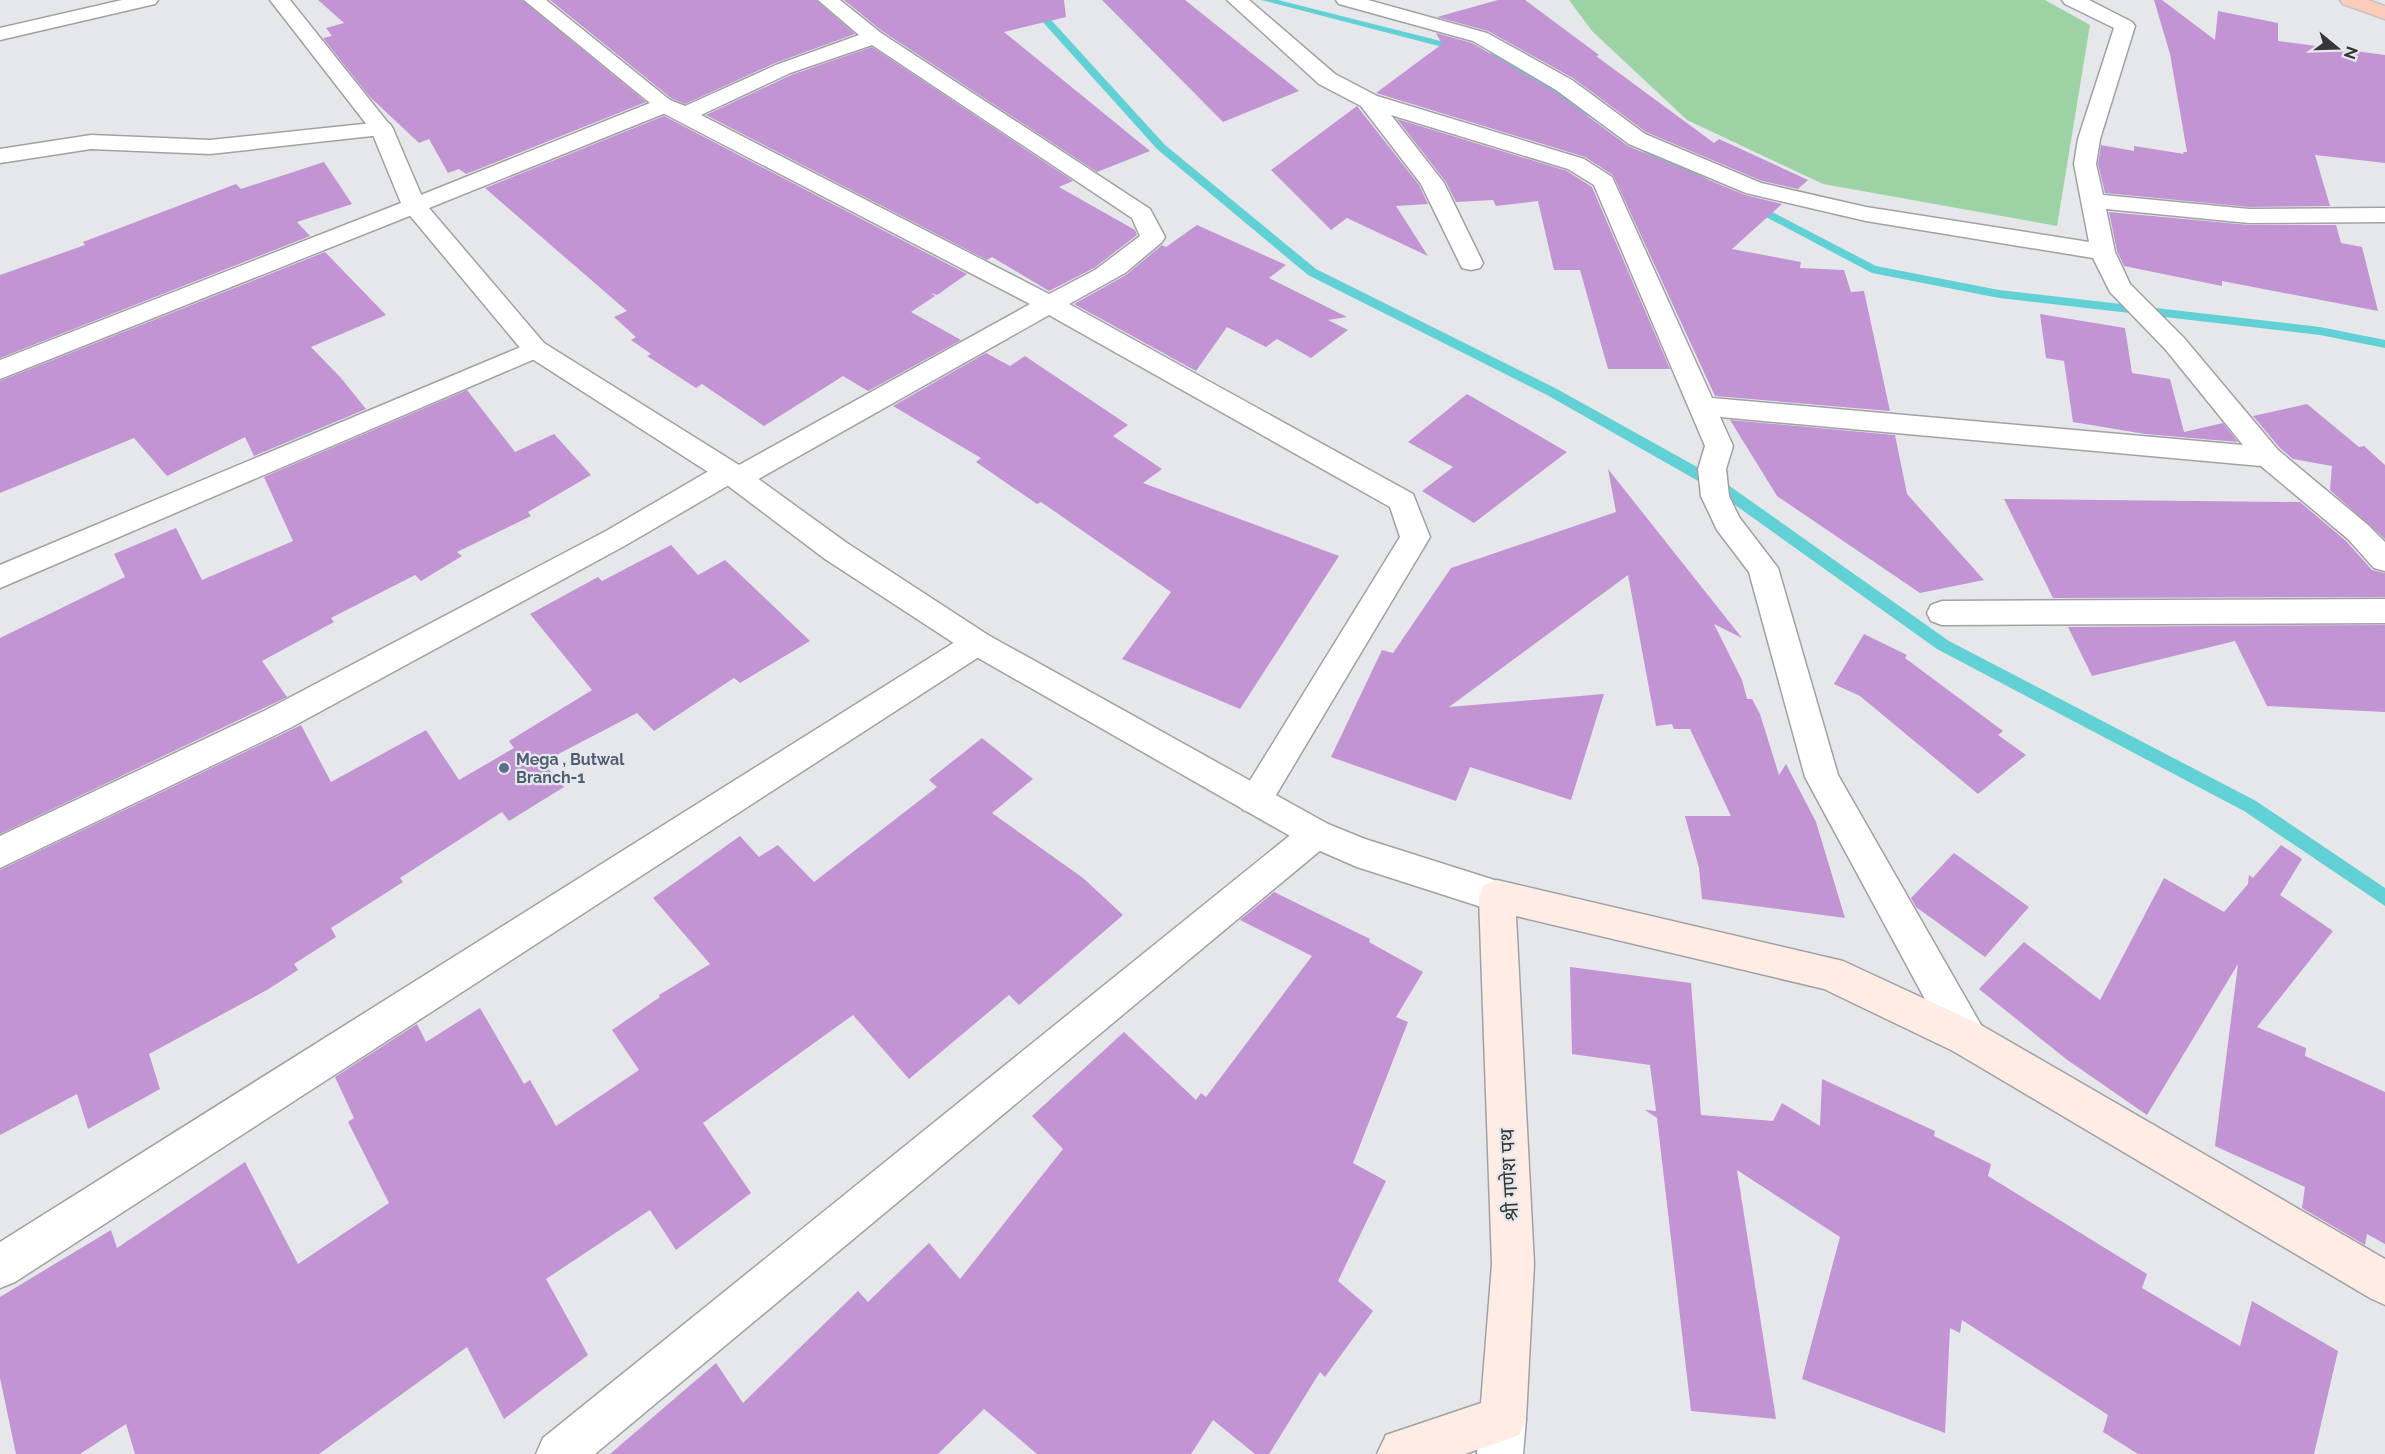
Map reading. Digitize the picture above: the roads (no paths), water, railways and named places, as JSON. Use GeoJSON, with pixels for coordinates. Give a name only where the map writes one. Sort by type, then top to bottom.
{"type":"FeatureCollection","features":[{"type":"Feature","properties":{"kind":"highway"},"geometry":{"type":"LineString","coordinates":[[2350,0],[2385,13]]}},
{"type":"Feature","properties":{"kind":"main road"},"geometry":{"type":"LineString","coordinates":[[1497,896],[1830,973],[1967,1038],[2385,1283]]}},
{"type":"Feature","properties":{"kind":"main road","name":"श्री गणेश पथ"},"geometry":{"type":"LineString","coordinates":[[1497,896],[1513,1264],[1502,1436]]}},
{"type":"Feature","properties":{"kind":"main road"},"geometry":{"type":"LineString","coordinates":[[1400,1454],[1502,1436]]}},
{"type":"Feature","properties":{"kind":"street"},"geometry":{"type":"LineString","coordinates":[[0,34],[148,0]]}},
{"type":"Feature","properties":{"kind":"street"},"geometry":{"type":"LineString","coordinates":[[280,0],[382,129],[414,206],[536,349],[734,475],[836,551],[977,643],[1316,834],[1357,852],[1497,896]]}},
{"type":"Feature","properties":{"kind":"street"},"geometry":{"type":"LineString","coordinates":[[534,0],[675,110],[1049,304],[1403,501],[1415,537],[1255,800]]}},
{"type":"Feature","properties":{"kind":"street"},"geometry":{"type":"LineString","coordinates":[[0,853],[278,719],[1049,304],[1100,280],[1153,237],[1142,214],[874,37],[828,0]]}},
{"type":"Feature","properties":{"kind":"street"},"geometry":{"type":"LineString","coordinates":[[1237,0],[1327,79],[1370,101],[1576,164],[1604,182],[1719,446],[1712,470],[1717,502],[1741,543],[1763,568],[1822,777],[1967,1038]]}},
{"type":"Feature","properties":{"kind":"street"},"geometry":{"type":"LineString","coordinates":[[1346,0],[1480,37],[1564,85],[1637,139],[1754,188],[1866,214],[2103,252]]}},
{"type":"Feature","properties":{"kind":"street"},"geometry":{"type":"LineString","coordinates":[[2072,0],[2098,10],[2125,26],[2123,39],[2089,139],[2085,164],[2103,252],[2120,287],[2162,331],[2268,457],[2358,532],[2385,560]]}},
{"type":"Feature","properties":{"kind":"street"},"geometry":{"type":"LineString","coordinates":[[0,370],[414,206],[874,37]]}},
{"type":"Feature","properties":{"kind":"street"},"geometry":{"type":"LineString","coordinates":[[1370,101],[1432,183],[1471,263]]}},
{"type":"Feature","properties":{"kind":"street"},"geometry":{"type":"LineString","coordinates":[[0,156],[91,142],[210,147],[382,129]]}},
{"type":"Feature","properties":{"kind":"street"},"geometry":{"type":"LineString","coordinates":[[2091,201],[2249,216],[2385,215]]}},
{"type":"Feature","properties":{"kind":"street"},"geometry":{"type":"LineString","coordinates":[[0,577],[536,349]]}},
{"type":"Feature","properties":{"kind":"street"},"geometry":{"type":"LineString","coordinates":[[1702,406],[2268,457]]}},
{"type":"Feature","properties":{"kind":"street"},"geometry":{"type":"LineString","coordinates":[[1942,613],[2385,611]]}},
{"type":"Feature","properties":{"kind":"street"},"geometry":{"type":"LineString","coordinates":[[0,1267],[977,643]]}},
{"type":"Feature","properties":{"kind":"street"},"geometry":{"type":"LineString","coordinates":[[559,1454],[1316,834]]}},
{"type":"Feature","properties":{"kind":"waterway"},"geometry":{"type":"LineString","coordinates":[[1028,0],[1161,147],[1312,272],[1552,392],[1719,486],[1943,645],[2250,806],[2385,898]]}},
{"type":"Feature","properties":{"kind":"waterway"},"geometry":{"type":"LineString","coordinates":[[1266,0],[1508,61],[1590,114]]}},
{"type":"Feature","properties":{"kind":"waterway"},"geometry":{"type":"LineString","coordinates":[[1642,147],[1701,179]]}},
{"type":"Feature","properties":{"kind":"waterway"},"geometry":{"type":"LineString","coordinates":[[1751,205],[1872,269],[1999,294],[2320,331],[2385,344]]}},
{"type":"Feature","properties":{"kind":"place","name":"Mega , Butwal Branch-1"},"geometry":{"type":"Point","coordinates":[504,768]}}]}
